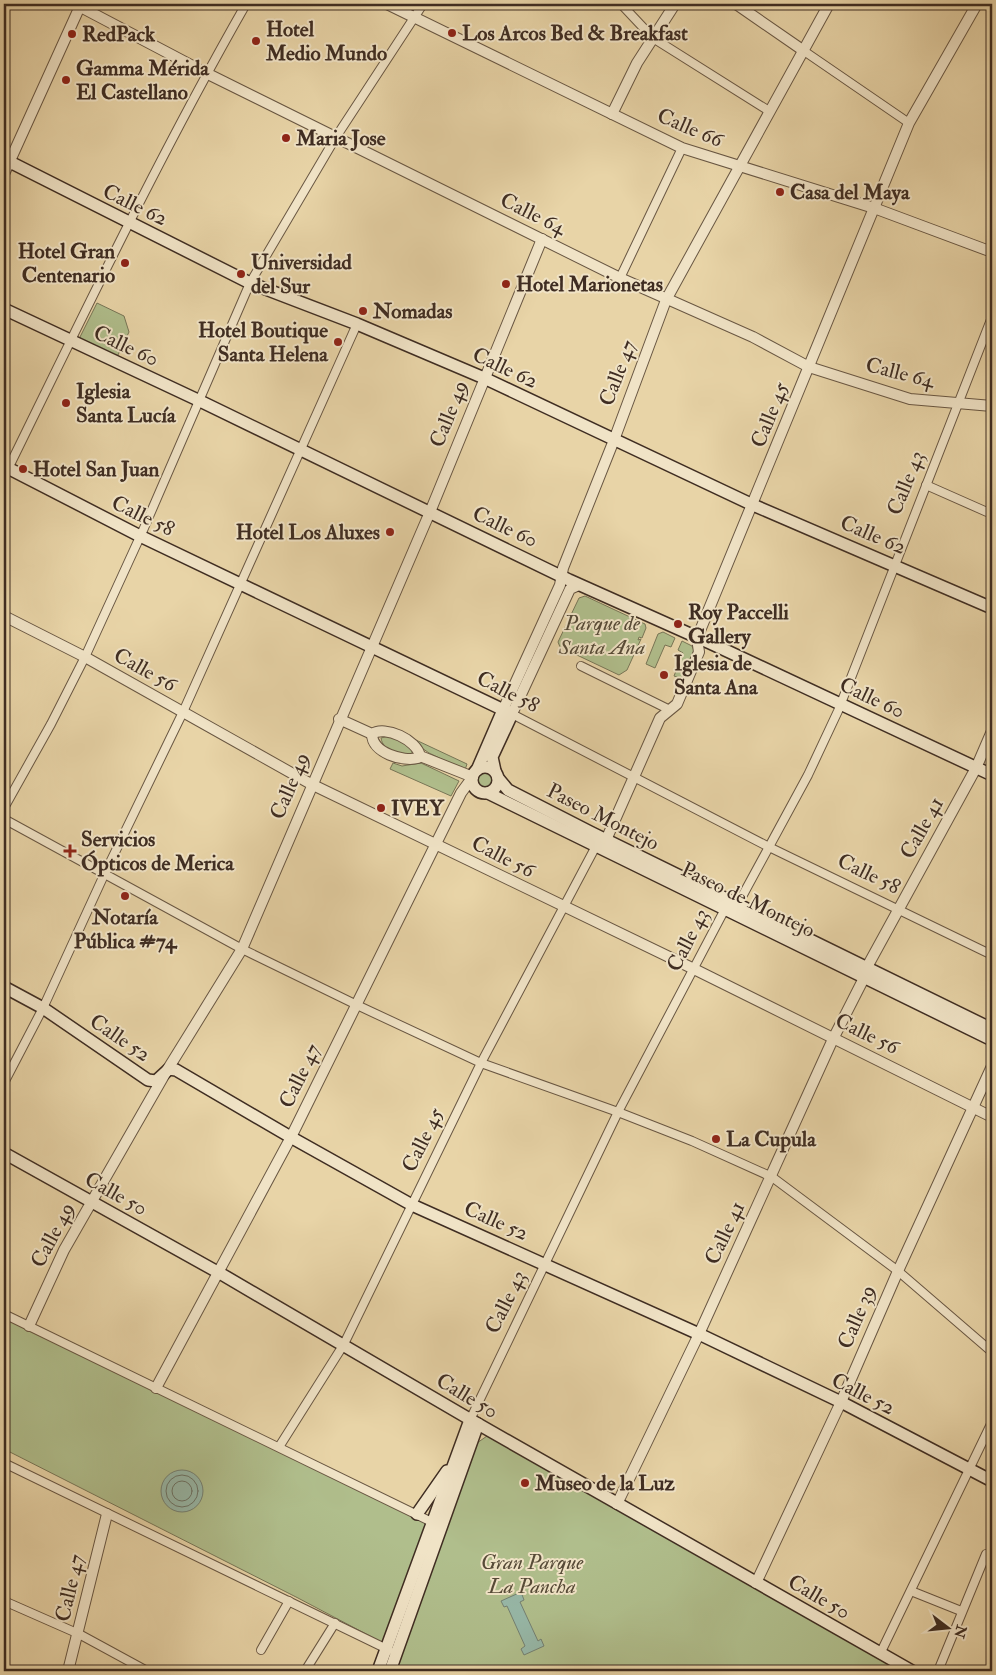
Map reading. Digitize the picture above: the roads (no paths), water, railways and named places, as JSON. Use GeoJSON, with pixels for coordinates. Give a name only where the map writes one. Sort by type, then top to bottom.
{"type":"FeatureCollection","features":[{"type":"Feature","properties":{"kind":"main road","name":"Calle 62"},"geometry":{"type":"LineString","coordinates":[[6,160],[129,224],[250,283],[357,324],[484,378],[753,504],[992,608]]}},
{"type":"Feature","properties":{"kind":"main road","name":"Calle 60"},"geometry":{"type":"LineString","coordinates":[[4,309],[70,342],[200,401],[579,585],[992,775]]}},
{"type":"Feature","properties":{"kind":"main road","name":"Calle 58"},"geometry":{"type":"LineString","coordinates":[[5,471],[507,712]]}},
{"type":"Feature","properties":{"kind":"main road","name":"Calle 47"},"geometry":{"type":"LineString","coordinates":[[497,774],[492,757],[507,712]]}},
{"type":"Feature","properties":{"kind":"main road","name":"Calle 47"},"geometry":{"type":"LineString","coordinates":[[474,775],[507,712]]}},
{"type":"Feature","properties":{"kind":"main road"},"geometry":{"type":"LineString","coordinates":[[486,767],[497,774],[497,786],[488,793],[480,793],[475,788],[474,775],[486,767]]}},
{"type":"Feature","properties":{"kind":"main road","name":"Paseo Montejo"},"geometry":{"type":"LineString","coordinates":[[497,774],[508,790],[738,904],[866,972],[992,1028]]}},
{"type":"Feature","properties":{"kind":"main road","name":"Paseo de Montejo"},"geometry":{"type":"LineString","coordinates":[[488,793],[724,909],[866,972],[992,1040]]}},
{"type":"Feature","properties":{"kind":"main road","name":"Calle 52"},"geometry":{"type":"LineString","coordinates":[[4,987],[43,1008],[148,1080],[156,1080],[170,1069],[176,1070],[412,1205],[545,1263],[699,1334],[841,1402],[992,1482]]}},
{"type":"Feature","properties":{"kind":"main road","name":"Calle 50"},"geometry":{"type":"LineString","coordinates":[[4,1153],[220,1273],[344,1344],[474,1422],[912,1671]]}},
{"type":"Feature","properties":{"kind":"main road","name":"Calle 43"},"geometry":{"type":"LineString","coordinates":[[437,1524],[456,1458],[474,1422]]}},
{"type":"Feature","properties":{"kind":"main road","name":"Calle 43"},"geometry":{"type":"LineString","coordinates":[[378,1671],[391,1651],[474,1422]]}},
{"type":"Feature","properties":{"kind":"main road"},"geometry":{"type":"LineString","coordinates":[[416,1514],[456,1458]]}},
{"type":"Feature","properties":{"kind":"main road","name":"Calle 43"},"geometry":{"type":"LineString","coordinates":[[390,1671],[391,1651]]}},
{"type":"Feature","properties":{"kind":"street"},"geometry":{"type":"LineString","coordinates":[[5,471],[206,73],[246,4]]}},
{"type":"Feature","properties":{"kind":"street","name":"Calle 66"},"geometry":{"type":"LineString","coordinates":[[387,4],[682,148],[738,168],[874,208],[992,252]]}},
{"type":"Feature","properties":{"kind":"street"},"geometry":{"type":"LineString","coordinates":[[4,808],[51,724],[85,657],[200,401],[250,283],[336,138],[423,4]]}},
{"type":"Feature","properties":{"kind":"street"},"geometry":{"type":"LineString","coordinates":[[621,4],[653,38],[769,111]]}},
{"type":"Feature","properties":{"kind":"street"},"geometry":{"type":"LineString","coordinates":[[612,114],[637,63],[675,4]]}},
{"type":"Feature","properties":{"kind":"street"},"geometry":{"type":"LineString","coordinates":[[736,4],[909,123]]}},
{"type":"Feature","properties":{"kind":"street","name":"Calle 47"},"geometry":{"type":"LineString","coordinates":[[518,690],[560,585],[666,300],[829,4]]}},
{"type":"Feature","properties":{"kind":"street","name":"Calle 45"},"geometry":{"type":"LineString","coordinates":[[606,840],[660,718],[677,704],[699,652],[697,638],[909,123],[977,4]]}},
{"type":"Feature","properties":{"kind":"street"},"geometry":{"type":"LineString","coordinates":[[4,174],[6,160],[79,5]]}},
{"type":"Feature","properties":{"kind":"street","name":"Calle 64"},"geometry":{"type":"LineString","coordinates":[[79,5],[206,73],[336,138],[620,278],[753,337],[810,367],[910,399],[958,405],[992,406]]}},
{"type":"Feature","properties":{"kind":"street"},"geometry":{"type":"LineString","coordinates":[[620,278],[682,148]]}},
{"type":"Feature","properties":{"kind":"street","name":"Calle 49"},"geometry":{"type":"LineString","coordinates":[[29,1326],[64,1250],[166,1072],[242,949],[311,784],[430,512],[542,239]]}},
{"type":"Feature","properties":{"kind":"street","name":"Calle 43"},"geometry":{"type":"LineString","coordinates":[[738,904],[808,775],[840,704],[992,318]]}},
{"type":"Feature","properties":{"kind":"street"},"geometry":{"type":"LineString","coordinates":[[4,1083],[43,1008],[104,875],[243,584],[300,450],[357,324]]}},
{"type":"Feature","properties":{"kind":"street"},"geometry":{"type":"LineString","coordinates":[[926,485],[987,512]]}},
{"type":"Feature","properties":{"kind":"street","name":"Calle 47"},"geometry":{"type":"LineString","coordinates":[[507,712],[570,588],[579,585]]}},
{"type":"Feature","properties":{"kind":"street","name":"Calle 56"},"geometry":{"type":"LineString","coordinates":[[4,616],[85,657],[311,784],[992,1117]]}},
{"type":"Feature","properties":{"kind":"street"},"geometry":{"type":"LineString","coordinates":[[581,666],[670,710]]}},
{"type":"Feature","properties":{"kind":"street","name":"Calle 58"},"geometry":{"type":"LineString","coordinates":[[507,712],[769,847],[992,955]]}},
{"type":"Feature","properties":{"kind":"street"},"geometry":{"type":"LineString","coordinates":[[339,719],[372,734],[382,731],[396,735],[415,746],[420,756],[474,775]]}},
{"type":"Feature","properties":{"kind":"street","name":"Calle 41"},"geometry":{"type":"LineString","coordinates":[[617,1504],[772,1177],[833,1038],[898,909],[976,768],[992,732]]}},
{"type":"Feature","properties":{"kind":"street"},"geometry":{"type":"LineString","coordinates":[[372,734],[374,743],[390,754],[407,760],[420,756]]}},
{"type":"Feature","properties":{"kind":"street","name":"Calle 47"},"geometry":{"type":"LineString","coordinates":[[156,1388],[220,1273],[291,1137],[435,844],[461,793],[474,775]]}},
{"type":"Feature","properties":{"kind":"street"},"geometry":{"type":"LineString","coordinates":[[4,820],[242,949],[481,1063],[618,1112],[692,1141],[772,1177],[898,1271],[992,1352]]}},
{"type":"Feature","properties":{"kind":"street","name":"Calle 45"},"geometry":{"type":"LineString","coordinates":[[279,1447],[344,1344],[481,1063],[596,846]]}},
{"type":"Feature","properties":{"kind":"street","name":"Calle 43"},"geometry":{"type":"LineString","coordinates":[[474,1422],[545,1263],[618,1112],[694,970],[724,909]]}},
{"type":"Feature","properties":{"kind":"street","name":"Calle 39"},"geometry":{"type":"LineString","coordinates":[[756,1583],[841,1402],[898,1271],[992,1066]]}},
{"type":"Feature","properties":{"kind":"street"},"geometry":{"type":"LineString","coordinates":[[4,1314],[437,1524]]}},
{"type":"Feature","properties":{"kind":"street"},"geometry":{"type":"LineString","coordinates":[[880,1654],[992,1422]]}},
{"type":"Feature","properties":{"kind":"street"},"geometry":{"type":"LineString","coordinates":[[4,1463],[391,1651]]}},
{"type":"Feature","properties":{"kind":"street","name":"Calle 47"},"geometry":{"type":"LineString","coordinates":[[68,1671],[79,1634],[107,1514]]}},
{"type":"Feature","properties":{"kind":"street"},"geometry":{"type":"LineString","coordinates":[[941,1670],[961,1611],[989,1555]]}},
{"type":"Feature","properties":{"kind":"street"},"geometry":{"type":"LineString","coordinates":[[911,1591],[961,1611]]}},
{"type":"Feature","properties":{"kind":"street"},"geometry":{"type":"LineString","coordinates":[[261,1650],[289,1600]]}},
{"type":"Feature","properties":{"kind":"street"},"geometry":{"type":"LineString","coordinates":[[4,1601],[79,1634],[147,1671]]}},
{"type":"Feature","properties":{"kind":"street"},"geometry":{"type":"LineString","coordinates":[[305,1671],[335,1623]]}},
{"type":"Feature","properties":{"kind":"water"},"geometry":{"type":"Polygon","coordinates":[[[186,1470],[194,1473],[200,1479],[203,1491],[200,1503],[194,1509],[178,1512],[170,1509],[164,1503],[161,1487],[164,1479],[170,1473],[186,1470]]]}},
{"type":"Feature","properties":{"kind":"water"},"geometry":{"type":"Polygon","coordinates":[[[521,1592],[524,1600],[520,1602],[538,1641],[541,1639],[544,1646],[524,1655],[521,1649],[525,1646],[507,1606],[504,1607],[501,1601],[521,1592]]]}},
{"type":"Feature","properties":{"kind":"place","name":"Los Arcos Bed & Breakfast"},"geometry":{"type":"Point","coordinates":[452,33]}},
{"type":"Feature","properties":{"kind":"place","name":"RedPack"},"geometry":{"type":"Point","coordinates":[72,34]}},
{"type":"Feature","properties":{"kind":"place","name":"Hotel Medio Mundo"},"geometry":{"type":"Point","coordinates":[256,41]}},
{"type":"Feature","properties":{"kind":"place","name":"Gamma Mérida El Castellano"},"geometry":{"type":"Point","coordinates":[66,80]}},
{"type":"Feature","properties":{"kind":"place","name":"Maria Jose"},"geometry":{"type":"Point","coordinates":[286,138]}},
{"type":"Feature","properties":{"kind":"place","name":"Casa del Maya"},"geometry":{"type":"Point","coordinates":[780,192]}},
{"type":"Feature","properties":{"kind":"place","name":"Hotel Gran Centenario"},"geometry":{"type":"Point","coordinates":[125,263]}},
{"type":"Feature","properties":{"kind":"place","name":"Universidad del Sur"},"geometry":{"type":"Point","coordinates":[241,274]}},
{"type":"Feature","properties":{"kind":"place","name":"Hotel Marionetas"},"geometry":{"type":"Point","coordinates":[506,284]}},
{"type":"Feature","properties":{"kind":"place","name":"Nomadas"},"geometry":{"type":"Point","coordinates":[363,311]}},
{"type":"Feature","properties":{"kind":"place","name":"Hotel Boutique Santa Helena"},"geometry":{"type":"Point","coordinates":[338,342]}},
{"type":"Feature","properties":{"kind":"place","name":"Iglesia Santa Lucía"},"geometry":{"type":"Point","coordinates":[66,403]}},
{"type":"Feature","properties":{"kind":"place","name":"Hotel San Juan"},"geometry":{"type":"Point","coordinates":[23,469]}},
{"type":"Feature","properties":{"kind":"place","name":"Hotel Los Aluxes"},"geometry":{"type":"Point","coordinates":[390,532]}},
{"type":"Feature","properties":{"kind":"place","name":"Roy Paccelli Gallery"},"geometry":{"type":"Point","coordinates":[678,624]}},
{"type":"Feature","properties":{"kind":"place","name":"Iglesia de Santa Ana"},"geometry":{"type":"Point","coordinates":[664,675]}},
{"type":"Feature","properties":{"kind":"place","name":"IVEY"},"geometry":{"type":"Point","coordinates":[381,808]}},
{"type":"Feature","properties":{"kind":"place","name":"Servicios Ópticos de Merica"},"geometry":{"type":"Point","coordinates":[70,851]}},
{"type":"Feature","properties":{"kind":"place","name":"Notaría Pública #74"},"geometry":{"type":"Point","coordinates":[125,896]}},
{"type":"Feature","properties":{"kind":"place","name":"La Cupula"},"geometry":{"type":"Point","coordinates":[716,1139]}},
{"type":"Feature","properties":{"kind":"place","name":"Museo de la Luz"},"geometry":{"type":"Point","coordinates":[525,1483]}},
{"type":"Feature","properties":{"kind":"park label","name":"Parque de Santa Ana"},"geometry":{"type":"Point","coordinates":[602,635]}},
{"type":"Feature","properties":{"kind":"park label","name":"Gran Parque La Pancha"},"geometry":{"type":"Point","coordinates":[532,1574]}}]}
